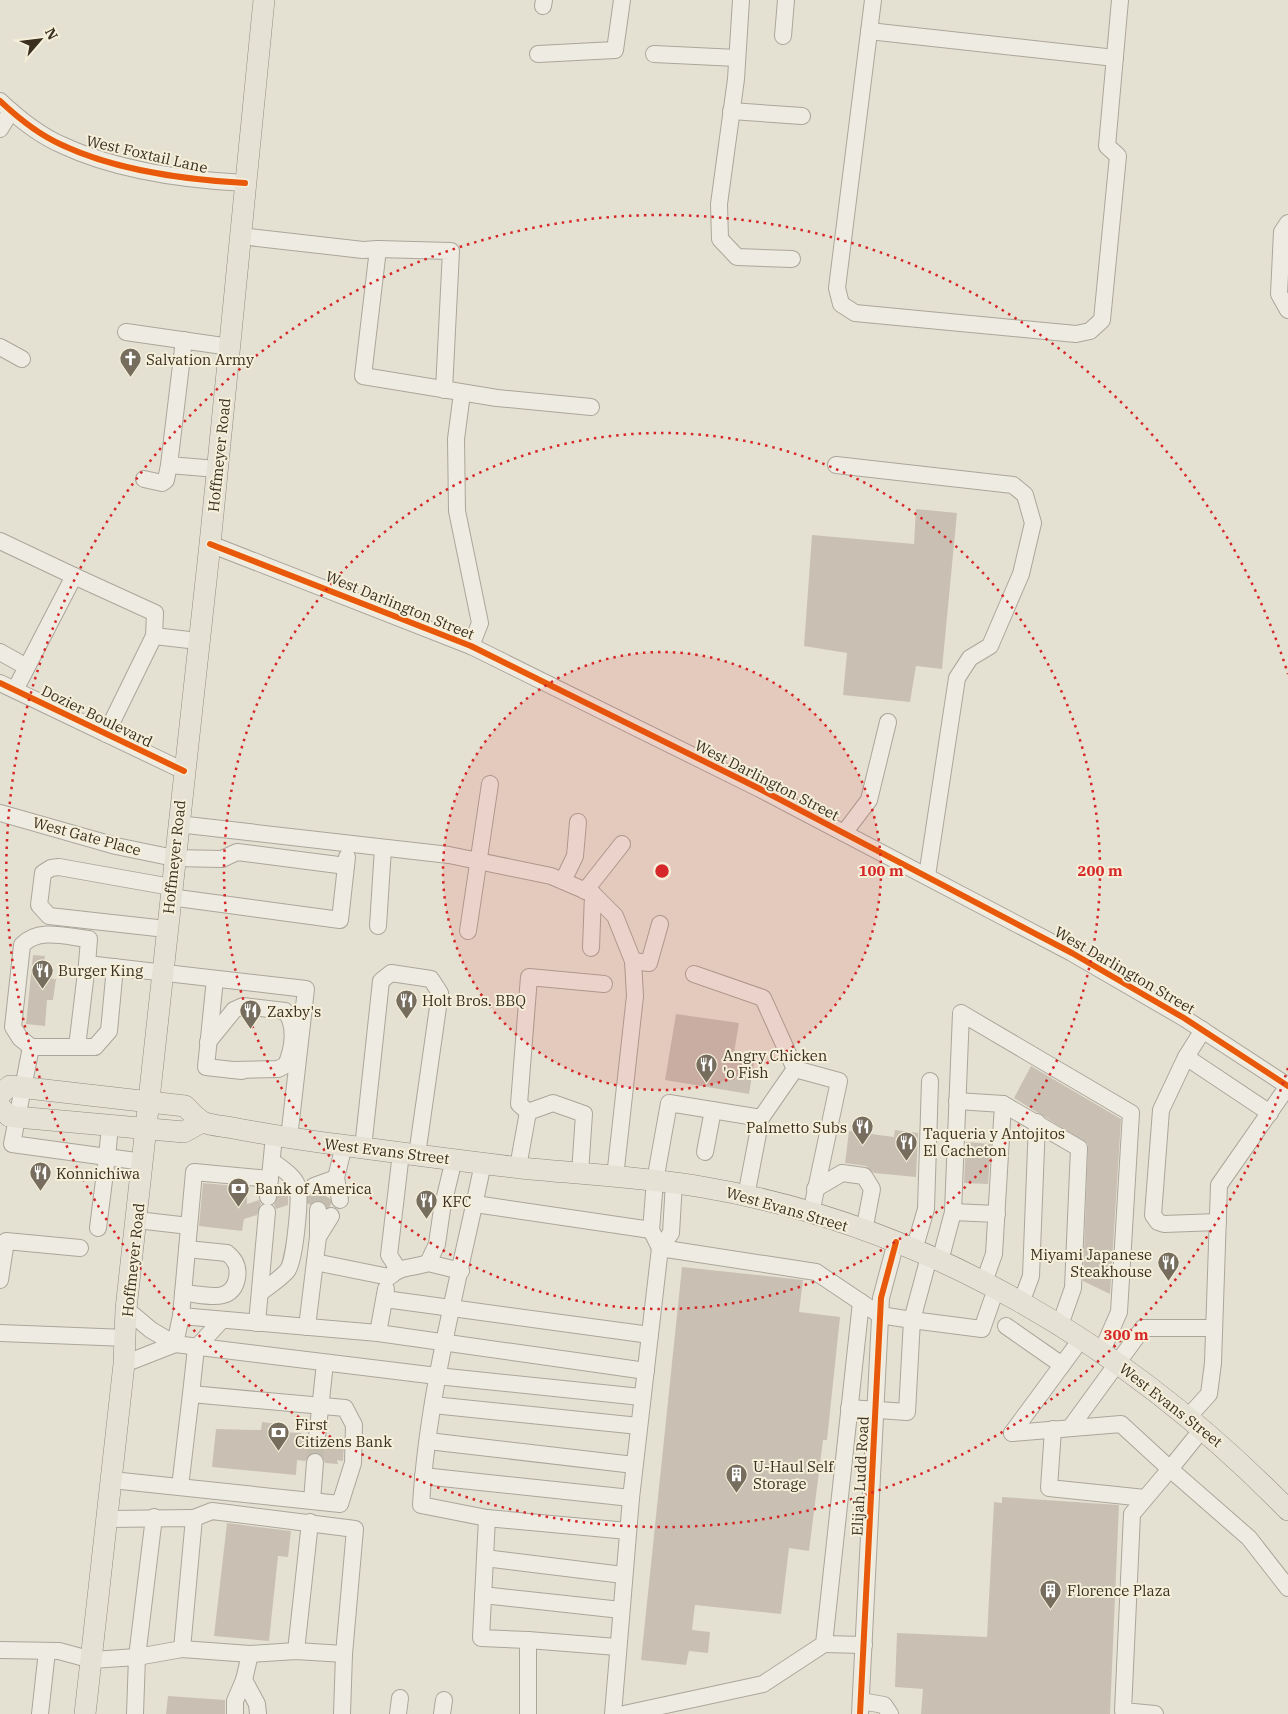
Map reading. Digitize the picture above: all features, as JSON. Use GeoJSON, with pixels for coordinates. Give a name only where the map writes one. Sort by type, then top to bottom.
{"type":"FeatureCollection","features":[{"type":"Feature","properties":{"kind":"main road","name":"Hoffmeyer Road"},"geometry":{"type":"LineString","coordinates":[[85,1714],[124,1364],[126,1309],[137,1220],[166,929],[210,544],[264,0]]}},
{"type":"Feature","properties":{"kind":"main road","name":"West Evans Street"},"geometry":{"type":"LineString","coordinates":[[0,1094],[10,1086],[185,1106],[202,1122],[281,1137],[483,1163],[665,1181],[746,1196],[811,1212],[920,1252],[990,1286],[1082,1338],[1196,1422],[1288,1510]]}},
{"type":"Feature","properties":{"kind":"main road"},"geometry":{"type":"LineString","coordinates":[[8,1112],[110,1126],[184,1132],[202,1122]]}},
{"type":"Feature","properties":{"kind":"street"},"geometry":{"type":"LineString","coordinates":[[538,54],[615,50],[622,0]]}},
{"type":"Feature","properties":{"kind":"street"},"geometry":{"type":"LineString","coordinates":[[741,0],[737,58],[719,204],[720,239],[737,257],[792,259]]}},
{"type":"Feature","properties":{"kind":"street"},"geometry":{"type":"LineString","coordinates":[[784,36],[786,0]]}},
{"type":"Feature","properties":{"kind":"street"},"geometry":{"type":"LineString","coordinates":[[873,0],[837,288],[841,304],[855,313],[1076,334],[1090,331],[1102,320],[1118,156],[1108,146],[1120,0]]}},
{"type":"Feature","properties":{"kind":"street"},"geometry":{"type":"LineString","coordinates":[[869,31],[1115,58]]}},
{"type":"Feature","properties":{"kind":"street"},"geometry":{"type":"LineString","coordinates":[[654,54],[737,58]]}},
{"type":"Feature","properties":{"kind":"street","name":"West Foxtail Lane"},"geometry":{"type":"LineString","coordinates":[[5,106],[61,145],[98,158],[211,182],[245,183]]}},
{"type":"Feature","properties":{"kind":"street"},"geometry":{"type":"LineString","coordinates":[[0,130],[5,106]]}},
{"type":"Feature","properties":{"kind":"street"},"geometry":{"type":"LineString","coordinates":[[731,112],[802,116]]}},
{"type":"Feature","properties":{"kind":"street"},"geometry":{"type":"LineString","coordinates":[[1288,223],[1282,232],[1279,294],[1288,310]]}},
{"type":"Feature","properties":{"kind":"street"},"geometry":{"type":"LineString","coordinates":[[240,236],[363,250],[451,251],[444,390]]}},
{"type":"Feature","properties":{"kind":"street"},"geometry":{"type":"LineString","coordinates":[[378,249],[363,376],[497,398],[591,407]]}},
{"type":"Feature","properties":{"kind":"street"},"geometry":{"type":"LineString","coordinates":[[126,332],[230,347]]}},
{"type":"Feature","properties":{"kind":"street"},"geometry":{"type":"LineString","coordinates":[[144,479],[162,483],[166,480],[184,340]]}},
{"type":"Feature","properties":{"kind":"street"},"geometry":{"type":"LineString","coordinates":[[0,347],[22,359]]}},
{"type":"Feature","properties":{"kind":"street"},"geometry":{"type":"LineString","coordinates":[[462,392],[456,439],[457,511],[480,623],[471,646]]}},
{"type":"Feature","properties":{"kind":"street"},"geometry":{"type":"LineString","coordinates":[[169,465],[217,469]]}},
{"type":"Feature","properties":{"kind":"street"},"geometry":{"type":"LineString","coordinates":[[836,465],[1013,485],[1025,495],[1033,523],[1021,574],[990,646],[970,658],[957,678],[927,876]]}},
{"type":"Feature","properties":{"kind":"street"},"geometry":{"type":"LineString","coordinates":[[0,541],[155,613],[154,636],[106,734]]}},
{"type":"Feature","properties":{"kind":"street","name":"West Darlington Street"},"geometry":{"type":"LineString","coordinates":[[210,544],[471,646],[844,833],[1072,953],[1203,1030],[1288,1086]]}},
{"type":"Feature","properties":{"kind":"street"},"geometry":{"type":"LineString","coordinates":[[7,687],[25,666],[74,576]]}},
{"type":"Feature","properties":{"kind":"street"},"geometry":{"type":"LineString","coordinates":[[154,636],[198,641]]}},
{"type":"Feature","properties":{"kind":"street"},"geometry":{"type":"LineString","coordinates":[[0,652],[25,666]]}},
{"type":"Feature","properties":{"kind":"street","name":"Dozier Boulevard"},"geometry":{"type":"LineString","coordinates":[[7,687],[184,771]]}},
{"type":"Feature","properties":{"kind":"street"},"geometry":{"type":"LineString","coordinates":[[844,833],[869,800],[888,722]]}},
{"type":"Feature","properties":{"kind":"street"},"geometry":{"type":"LineString","coordinates":[[468,932],[490,784]]}},
{"type":"Feature","properties":{"kind":"street","name":"West Gate Place"},"geometry":{"type":"LineString","coordinates":[[0,813],[116,846],[174,858],[222,859],[237,852],[346,866]]}},
{"type":"Feature","properties":{"kind":"street"},"geometry":{"type":"LineString","coordinates":[[563,881],[575,856],[578,822]]}},
{"type":"Feature","properties":{"kind":"street"},"geometry":{"type":"LineString","coordinates":[[178,824],[449,855],[551,876],[589,893],[615,916],[633,961],[634,996],[615,1176]]}},
{"type":"Feature","properties":{"kind":"street"},"geometry":{"type":"LineString","coordinates":[[166,929],[49,916],[39,905],[44,873],[51,868],[59,867],[171,892],[340,920],[348,844]]}},
{"type":"Feature","properties":{"kind":"street"},"geometry":{"type":"LineString","coordinates":[[591,948],[589,893],[622,844]]}},
{"type":"Feature","properties":{"kind":"street"},"geometry":{"type":"LineString","coordinates":[[378,926],[383,848]]}},
{"type":"Feature","properties":{"kind":"street"},"geometry":{"type":"LineString","coordinates":[[633,961],[649,963],[660,924]]}},
{"type":"Feature","properties":{"kind":"street"},"geometry":{"type":"LineString","coordinates":[[77,1047],[89,939],[38,934],[29,938],[22,945],[13,1027],[20,1038],[30,1047],[77,1047],[96,1047],[109,1031],[115,967]]}},
{"type":"Feature","properties":{"kind":"street"},"geometry":{"type":"LineString","coordinates":[[87,964],[306,989],[297,1078],[281,1137],[272,1161],[257,1323]]}},
{"type":"Feature","properties":{"kind":"street"},"geometry":{"type":"LineString","coordinates":[[336,1178],[327,1193],[354,1147],[381,981],[391,973],[431,979],[440,993],[389,1255],[393,1273],[384,1299],[378,1333]]}},
{"type":"Feature","properties":{"kind":"street"},"geometry":{"type":"LineString","coordinates":[[694,974],[763,998],[795,1069]]}},
{"type":"Feature","properties":{"kind":"street"},"geometry":{"type":"LineString","coordinates":[[528,1112],[519,1104],[529,977],[604,984]]}},
{"type":"Feature","properties":{"kind":"street"},"geometry":{"type":"LineString","coordinates":[[215,979],[206,1067],[297,1078]]}},
{"type":"Feature","properties":{"kind":"street"},"geometry":{"type":"LineString","coordinates":[[208,1042],[234,1010],[243,1006],[285,1011],[290,1017],[292,1029],[290,1055],[286,1065],[278,1069],[233,1070]]}},
{"type":"Feature","properties":{"kind":"street"},"geometry":{"type":"LineString","coordinates":[[920,1252],[953,1212],[961,1013],[1131,1113],[1119,1312],[1110,1357],[1070,1428]]}},
{"type":"Feature","properties":{"kind":"street"},"geometry":{"type":"LineString","coordinates":[[1203,1030],[1186,1057],[1161,1110],[1153,1215],[1158,1222],[1164,1224],[1218,1222]]}},
{"type":"Feature","properties":{"kind":"street"},"geometry":{"type":"LineString","coordinates":[[30,1047],[22,1088],[8,1112],[12,1144],[143,1162]]}},
{"type":"Feature","properties":{"kind":"street"},"geometry":{"type":"LineString","coordinates":[[1186,1057],[1270,1113]]}},
{"type":"Feature","properties":{"kind":"street"},"geometry":{"type":"LineString","coordinates":[[746,1196],[761,1118],[795,1069]]}},
{"type":"Feature","properties":{"kind":"street"},"geometry":{"type":"LineString","coordinates":[[795,1069],[839,1081],[811,1212]]}},
{"type":"Feature","properties":{"kind":"street"},"geometry":{"type":"LineString","coordinates":[[849,1408],[907,1412],[912,1320],[926,1209],[930,1081]]}},
{"type":"Feature","properties":{"kind":"street"},"geometry":{"type":"LineString","coordinates":[[1155,1714],[1123,1711],[1132,1514],[1170,1469],[1209,1394],[1214,1328],[1219,1186],[1288,1086]]}},
{"type":"Feature","properties":{"kind":"street"},"geometry":{"type":"LineString","coordinates":[[957,1101],[1003,1104],[1079,1148],[1073,1288],[1060,1325]]}},
{"type":"Feature","properties":{"kind":"street"},"geometry":{"type":"LineString","coordinates":[[613,1714],[623,1575],[641,1397],[646,1371],[660,1248],[671,1233],[665,1181],[669,1102],[761,1118]]}},
{"type":"Feature","properties":{"kind":"street"},"geometry":{"type":"LineString","coordinates":[[528,1112],[553,1103],[584,1114],[580,1173]]}},
{"type":"Feature","properties":{"kind":"street"},"geometry":{"type":"LineString","coordinates":[[660,1248],[816,1272],[880,1315],[982,1329],[994,1254],[1003,1104]]}},
{"type":"Feature","properties":{"kind":"street"},"geometry":{"type":"LineString","coordinates":[[705,1152],[714,1110]]}},
{"type":"Feature","properties":{"kind":"street"},"geometry":{"type":"LineString","coordinates":[[518,1167],[528,1112]]}},
{"type":"Feature","properties":{"kind":"street"},"geometry":{"type":"LineString","coordinates":[[1021,1303],[1031,1276],[1037,1122]]}},
{"type":"Feature","properties":{"kind":"street"},"geometry":{"type":"LineString","coordinates":[[98,1228],[108,1157],[110,1126]]}},
{"type":"Feature","properties":{"kind":"street"},"geometry":{"type":"LineString","coordinates":[[428,1263],[437,1244],[442,1209],[454,1159]]}},
{"type":"Feature","properties":{"kind":"street"},"geometry":{"type":"LineString","coordinates":[[260,1293],[288,1270],[296,1239],[298,1187],[291,1177],[272,1161]]}},
{"type":"Feature","properties":{"kind":"street"},"geometry":{"type":"LineString","coordinates":[[483,1163],[437,1376],[423,1476],[421,1505],[487,1518],[628,1531]]}},
{"type":"Feature","properties":{"kind":"street"},"geometry":{"type":"LineString","coordinates":[[175,1344],[181,1316],[194,1172],[270,1179]]}},
{"type":"Feature","properties":{"kind":"street"},"geometry":{"type":"LineString","coordinates":[[816,1189],[842,1173],[864,1176],[872,1189],[864,1231]]}},
{"type":"Feature","properties":{"kind":"street"},"geometry":{"type":"LineString","coordinates":[[660,1248],[651,1230],[665,1181]]}},
{"type":"Feature","properties":{"kind":"street"},"geometry":{"type":"LineString","coordinates":[[475,1204],[651,1230]]}},
{"type":"Feature","properties":{"kind":"street"},"geometry":{"type":"LineString","coordinates":[[307,1327],[318,1238],[318,1210],[305,1218],[318,1238]]}},
{"type":"Feature","properties":{"kind":"street"},"geometry":{"type":"LineString","coordinates":[[953,1212],[997,1214]]}},
{"type":"Feature","properties":{"kind":"street"},"geometry":{"type":"LineString","coordinates":[[137,1220],[189,1226]]}},
{"type":"Feature","properties":{"kind":"street"},"geometry":{"type":"LineString","coordinates":[[0,1280],[6,1241],[80,1248]]}},
{"type":"Feature","properties":{"kind":"street"},"geometry":{"type":"LineString","coordinates":[[183,1293],[223,1296],[230,1294],[235,1288],[238,1275],[237,1266],[228,1253],[187,1249]]}},
{"type":"Feature","properties":{"kind":"street","name":"Elijah Ludd Road"},"geometry":{"type":"LineString","coordinates":[[860,1708],[881,1298],[920,1252]]}},
{"type":"Feature","properties":{"kind":"street"},"geometry":{"type":"LineString","coordinates":[[315,1262],[393,1273],[428,1263],[461,1271]]}},
{"type":"Feature","properties":{"kind":"street"},"geometry":{"type":"LineString","coordinates":[[384,1299],[650,1335]]}},
{"type":"Feature","properties":{"kind":"street"},"geometry":{"type":"LineString","coordinates":[[824,1644],[861,1302]]}},
{"type":"Feature","properties":{"kind":"street"},"geometry":{"type":"LineString","coordinates":[[126,1309],[151,1330],[175,1344],[196,1348],[641,1397]]}},
{"type":"Feature","properties":{"kind":"street"},"geometry":{"type":"LineString","coordinates":[[181,1316],[378,1333],[646,1371]]}},
{"type":"Feature","properties":{"kind":"street"},"geometry":{"type":"LineString","coordinates":[[180,1487],[196,1348],[222,1320]]}},
{"type":"Feature","properties":{"kind":"street"},"geometry":{"type":"LineString","coordinates":[[1006,1326],[1062,1365]]}},
{"type":"Feature","properties":{"kind":"street"},"geometry":{"type":"LineString","coordinates":[[1110,1357],[1143,1328],[1214,1328]]}},
{"type":"Feature","properties":{"kind":"street"},"geometry":{"type":"LineString","coordinates":[[0,1333],[126,1338]]}},
{"type":"Feature","properties":{"kind":"street"},"geometry":{"type":"LineString","coordinates":[[1082,1338],[1012,1433],[1121,1424],[1249,1538],[1288,1588]]}},
{"type":"Feature","properties":{"kind":"street"},"geometry":{"type":"LineString","coordinates":[[124,1364],[175,1344]]}},
{"type":"Feature","properties":{"kind":"street"},"geometry":{"type":"LineString","coordinates":[[317,1437],[325,1363]]}},
{"type":"Feature","properties":{"kind":"street"},"geometry":{"type":"LineString","coordinates":[[112,1480],[340,1504],[352,1463],[354,1425],[345,1408],[191,1394]]}},
{"type":"Feature","properties":{"kind":"street"},"geometry":{"type":"LineString","coordinates":[[434,1405],[639,1426]]}},
{"type":"Feature","properties":{"kind":"street"},"geometry":{"type":"LineString","coordinates":[[1053,1429],[1049,1488],[1145,1498]]}},
{"type":"Feature","properties":{"kind":"street"},"geometry":{"type":"LineString","coordinates":[[428,1440],[634,1465]]}},
{"type":"Feature","properties":{"kind":"street"},"geometry":{"type":"LineString","coordinates":[[312,1501],[315,1462]]}},
{"type":"Feature","properties":{"kind":"street"},"geometry":{"type":"LineString","coordinates":[[423,1476],[631,1498]]}},
{"type":"Feature","properties":{"kind":"street"},"geometry":{"type":"LineString","coordinates":[[108,1519],[194,1518],[212,1511],[355,1529],[344,1654],[342,1714]]}},
{"type":"Feature","properties":{"kind":"street"},"geometry":{"type":"LineString","coordinates":[[135,1714],[137,1657],[154,1517]]}},
{"type":"Feature","properties":{"kind":"street"},"geometry":{"type":"LineString","coordinates":[[182,1649],[194,1518]]}},
{"type":"Feature","properties":{"kind":"street"},"geometry":{"type":"LineString","coordinates":[[487,1518],[481,1638],[617,1647]]}},
{"type":"Feature","properties":{"kind":"street"},"geometry":{"type":"LineString","coordinates":[[296,1651],[310,1522]]}},
{"type":"Feature","properties":{"kind":"street"},"geometry":{"type":"LineString","coordinates":[[485,1558],[623,1575]]}},
{"type":"Feature","properties":{"kind":"street"},"geometry":{"type":"LineString","coordinates":[[483,1595],[621,1610]]}},
{"type":"Feature","properties":{"kind":"street"},"geometry":{"type":"LineString","coordinates":[[528,1640],[528,1714]]}},
{"type":"Feature","properties":{"kind":"street"},"geometry":{"type":"LineString","coordinates":[[624,1714],[763,1684],[824,1644],[864,1644]]}},
{"type":"Feature","properties":{"kind":"street"},"geometry":{"type":"LineString","coordinates":[[0,1650],[59,1651],[92,1660],[137,1657],[182,1649],[250,1654],[296,1651],[344,1654]]}},
{"type":"Feature","properties":{"kind":"street"},"geometry":{"type":"LineString","coordinates":[[40,1714],[47,1651]]}},
{"type":"Feature","properties":{"kind":"street"},"geometry":{"type":"LineString","coordinates":[[234,1714],[250,1654]]}},
{"type":"Feature","properties":{"kind":"street"},"geometry":{"type":"LineString","coordinates":[[244,1680],[258,1704],[258,1714]]}},
{"type":"Feature","properties":{"kind":"street"},"geometry":{"type":"LineString","coordinates":[[860,1708],[884,1704],[890,1714]]}},
{"type":"Feature","properties":{"kind":"building"},"geometry":{"type":"Polygon","coordinates":[[[916,509],[957,513],[942,669],[916,666],[910,702],[843,695],[847,653],[804,646],[812,535],[914,544],[916,509]]]}},
{"type":"Feature","properties":{"kind":"building","name":"Burger King"},"geometry":{"type":"Polygon","coordinates":[[[33,955],[45,956],[44,964],[53,965],[52,979],[56,979],[53,1000],[47,1000],[45,1026],[26,1024],[33,955]]]}},
{"type":"Feature","properties":{"kind":"building"},"geometry":{"type":"Polygon","coordinates":[[[676,1014],[739,1023],[734,1053],[755,1057],[749,1094],[665,1080],[676,1014]]]}},
{"type":"Feature","properties":{"kind":"building"},"geometry":{"type":"Polygon","coordinates":[[[1031,1066],[1121,1119],[1110,1294],[1083,1281],[1088,1144],[1014,1098],[1031,1066]]]}},
{"type":"Feature","properties":{"kind":"building"},"geometry":{"type":"Polygon","coordinates":[[[895,1130],[918,1133],[916,1177],[874,1173],[866,1166],[845,1163],[849,1131],[894,1137],[895,1130]]]}},
{"type":"Feature","properties":{"kind":"building"},"geometry":{"type":"Polygon","coordinates":[[[966,1142],[991,1144],[988,1184],[964,1183],[966,1142]]]}},
{"type":"Feature","properties":{"kind":"building","name":"Bank of America"},"geometry":{"type":"Polygon","coordinates":[[[203,1183],[247,1187],[247,1204],[259,1200],[261,1204],[257,1215],[244,1219],[242,1231],[199,1226],[203,1183]]]}},
{"type":"Feature","properties":{"kind":"building"},"geometry":{"type":"Polygon","coordinates":[[[288,1190],[288,1205],[276,1209],[274,1205],[278,1194],[288,1190]]]}},
{"type":"Feature","properties":{"kind":"building","name":"U-Haul Self Storage"},"geometry":{"type":"Polygon","coordinates":[[[682,1267],[803,1280],[799,1312],[840,1317],[827,1440],[823,1440],[809,1551],[789,1548],[781,1614],[695,1605],[692,1630],[710,1632],[708,1653],[689,1651],[686,1665],[641,1660],[682,1267]]]}},
{"type":"Feature","properties":{"kind":"building","name":"First Citizens Bank"},"geometry":{"type":"Polygon","coordinates":[[[262,1422],[278,1424],[277,1432],[301,1433],[301,1436],[307,1437],[311,1445],[315,1447],[321,1446],[327,1438],[341,1439],[341,1443],[344,1443],[343,1461],[337,1460],[338,1464],[325,1463],[321,1454],[311,1453],[305,1461],[297,1460],[296,1475],[212,1467],[216,1429],[261,1430],[262,1422]]]}},
{"type":"Feature","properties":{"kind":"building","name":"Florence Plaza"},"geometry":{"type":"Polygon","coordinates":[[[1002,1497],[1119,1505],[1110,1714],[921,1714],[923,1689],[895,1687],[897,1633],[987,1637],[994,1502],[1002,1503],[1002,1497]]]}},
{"type":"Feature","properties":{"kind":"building"},"geometry":{"type":"Polygon","coordinates":[[[227,1523],[291,1531],[288,1557],[278,1556],[269,1641],[214,1636],[227,1523]]]}},
{"type":"Feature","properties":{"kind":"building"},"geometry":{"type":"Polygon","coordinates":[[[168,1696],[225,1700],[225,1714],[166,1714],[168,1696]]]}},
{"type":"Feature","properties":{"kind":"tunnel"},"geometry":{"type":"LineString","coordinates":[[305,1202],[314,1186]]}},
{"type":"Feature","properties":{"kind":"tunnel"},"geometry":{"type":"LineString","coordinates":[[318,1210],[328,1194]]}},
{"type":"Feature","properties":{"kind":"tunnel"},"geometry":{"type":"LineString","coordinates":[[315,1462],[317,1437]]}},
{"type":"Feature","properties":{"kind":"cycle path"},"geometry":{"type":"LineString","coordinates":[[0,101],[21,120],[37,131],[53,141],[83,154],[152,172],[245,183]]}},
{"type":"Feature","properties":{"kind":"cycle path"},"geometry":{"type":"LineString","coordinates":[[210,544],[471,646],[760,789],[1072,953],[1184,1018],[1288,1086]]}},
{"type":"Feature","properties":{"kind":"cycle path"},"geometry":{"type":"LineString","coordinates":[[0,683],[184,771]]}},
{"type":"Feature","properties":{"kind":"cycle path"},"geometry":{"type":"LineString","coordinates":[[860,1714],[881,1298],[896,1242]]}},
{"type":"Feature","properties":{"kind":"place","name":"Salvation Army"},"geometry":{"type":"Point","coordinates":[130,378]}},
{"type":"Feature","properties":{"kind":"place","name":"Burger King"},"geometry":{"type":"Point","coordinates":[42,989]}},
{"type":"Feature","properties":{"kind":"place","name":"Holt Bros. BBQ"},"geometry":{"type":"Point","coordinates":[406,1019]}},
{"type":"Feature","properties":{"kind":"place","name":"Zaxby's"},"geometry":{"type":"Point","coordinates":[251,1030]}},
{"type":"Feature","properties":{"kind":"place","name":"Angry Chicken 'o Fish"},"geometry":{"type":"Point","coordinates":[707,1083]}},
{"type":"Feature","properties":{"kind":"place","name":"Palmetto Subs"},"geometry":{"type":"Point","coordinates":[863,1146]}},
{"type":"Feature","properties":{"kind":"place","name":"Taqueria y Antojitos El Cacheton"},"geometry":{"type":"Point","coordinates":[907,1161]}},
{"type":"Feature","properties":{"kind":"place","name":"Konnichiwa"},"geometry":{"type":"Point","coordinates":[40,1192]}},
{"type":"Feature","properties":{"kind":"place","name":"Bank of America"},"geometry":{"type":"Point","coordinates":[239,1207]}},
{"type":"Feature","properties":{"kind":"place","name":"KFC"},"geometry":{"type":"Point","coordinates":[426,1220]}},
{"type":"Feature","properties":{"kind":"place","name":"Miyami Japanese Steakhouse"},"geometry":{"type":"Point","coordinates":[1168,1282]}},
{"type":"Feature","properties":{"kind":"place","name":"First Citizens Bank"},"geometry":{"type":"Point","coordinates":[279,1452]}},
{"type":"Feature","properties":{"kind":"place","name":"U-Haul Self Storage"},"geometry":{"type":"Point","coordinates":[737,1494]}},
{"type":"Feature","properties":{"kind":"place","name":"Florence Plaza"},"geometry":{"type":"Point","coordinates":[1051,1609]}}]}
